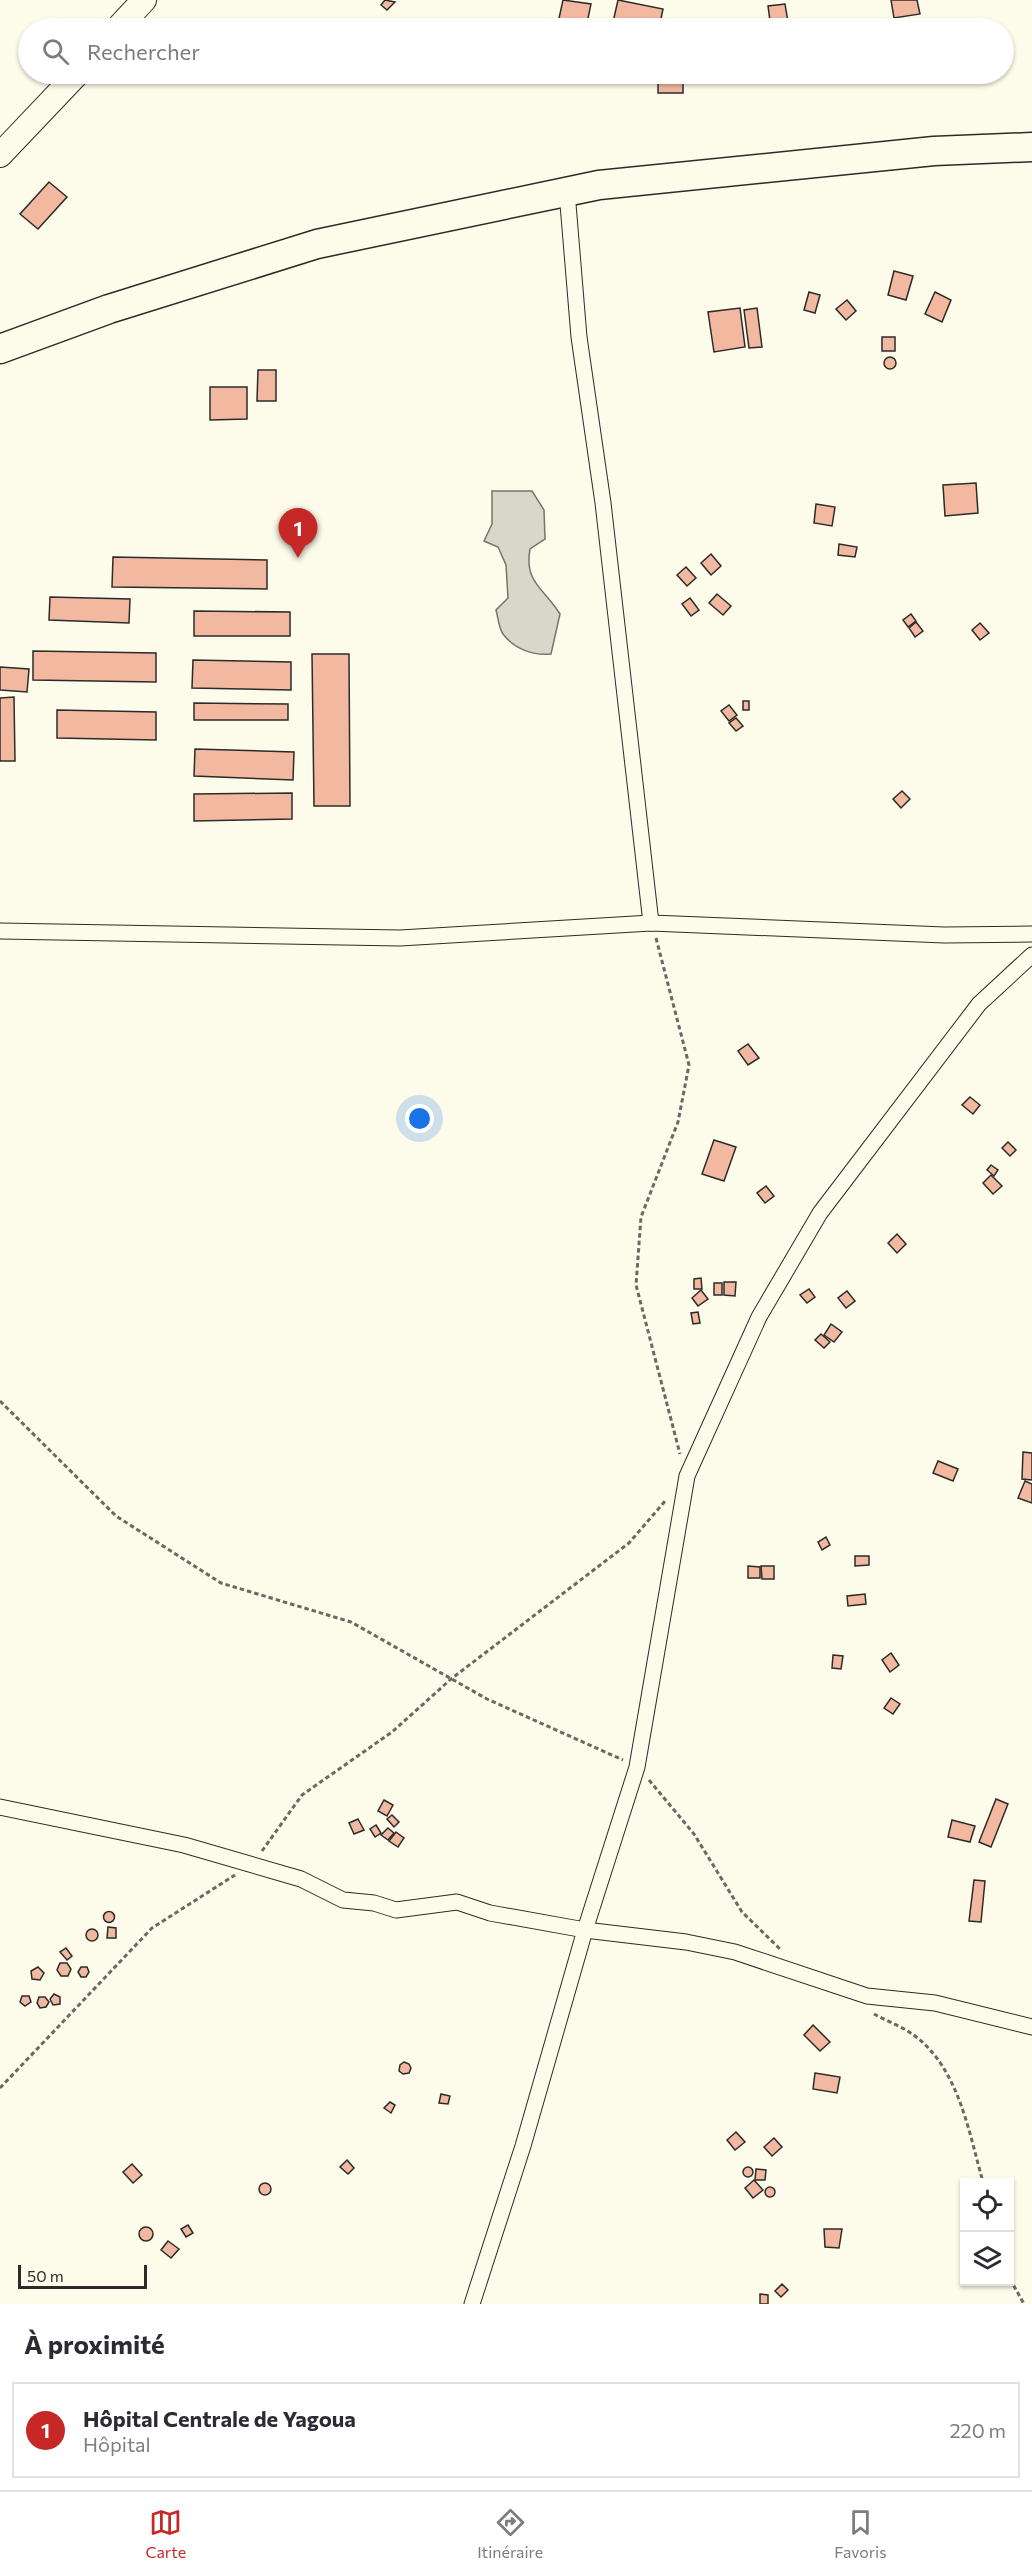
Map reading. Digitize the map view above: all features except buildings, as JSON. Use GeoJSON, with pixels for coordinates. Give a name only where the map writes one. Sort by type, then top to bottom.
{"type":"FeatureCollection","features":[{"type":"Feature","properties":{"kind":"highway"},"geometry":{"type":"LineString","coordinates":[[0,349],[109,309],[317,244],[599,185],[922,152],[1032,147]]}},
{"type":"Feature","properties":{"kind":"main road"},"geometry":{"type":"LineString","coordinates":[[127,18],[144,0]]}},
{"type":"Feature","properties":{"kind":"main road"},"geometry":{"type":"LineString","coordinates":[[0,155],[67,84]]}},
{"type":"Feature","properties":{"kind":"street"},"geometry":{"type":"LineString","coordinates":[[567,192],[579,337],[603,503],[651,923]]}},
{"type":"Feature","properties":{"kind":"street"},"geometry":{"type":"LineString","coordinates":[[0,931],[400,938],[651,923],[932,934],[1032,934]]}},
{"type":"Feature","properties":{"kind":"street"},"geometry":{"type":"LineString","coordinates":[[472,2304],[523,2146],[585,1930],[637,1767],[687,1476],[759,1317],[820,1213],[979,1005],[1032,956]]}},
{"type":"Feature","properties":{"kind":"street"},"geometry":{"type":"LineString","coordinates":[[0,1807],[184,1845],[301,1880],[343,1900],[374,1903],[396,1910],[458,1902],[490,1913],[585,1930],[686,1942],[735,1952],[867,1996],[935,2002],[1032,2027]]}},
{"type":"Feature","properties":{"kind":"path"},"geometry":{"type":"LineString","coordinates":[[0,2088],[152,1928],[253,1864],[302,1796],[392,1732],[452,1679],[629,1543],[687,1476],[661,1388],[636,1285],[641,1217],[678,1122],[689,1065],[651,923]]}},
{"type":"Feature","properties":{"kind":"path"},"geometry":{"type":"LineString","coordinates":[[0,1401],[116,1516],[221,1583],[351,1622],[487,1699],[637,1767],[694,1834],[742,1912],[811,1979]]}},
{"type":"Feature","properties":{"kind":"path"},"geometry":{"type":"LineString","coordinates":[[864,2008],[916,2037],[950,2076],[961,2105],[982,2178]]}},
{"type":"Feature","properties":{"kind":"path"},"geometry":{"type":"LineString","coordinates":[[1014,2286],[1024,2304]]}},
{"type":"Feature","properties":{"kind":"shaded area"},"geometry":{"type":"Polygon","coordinates":[[[492,491],[532,491],[544,510],[545,539],[530,549],[529,560],[533,578],[560,614],[551,654],[531,653],[513,644],[500,629],[496,610],[508,598],[506,565],[498,547],[484,541],[492,524],[492,491]]]}},
{"type":"Feature","properties":{"kind":"place","name":"Hôpital Centrale de Yagoua"},"geometry":{"type":"Point","coordinates":[298,558]}}]}
